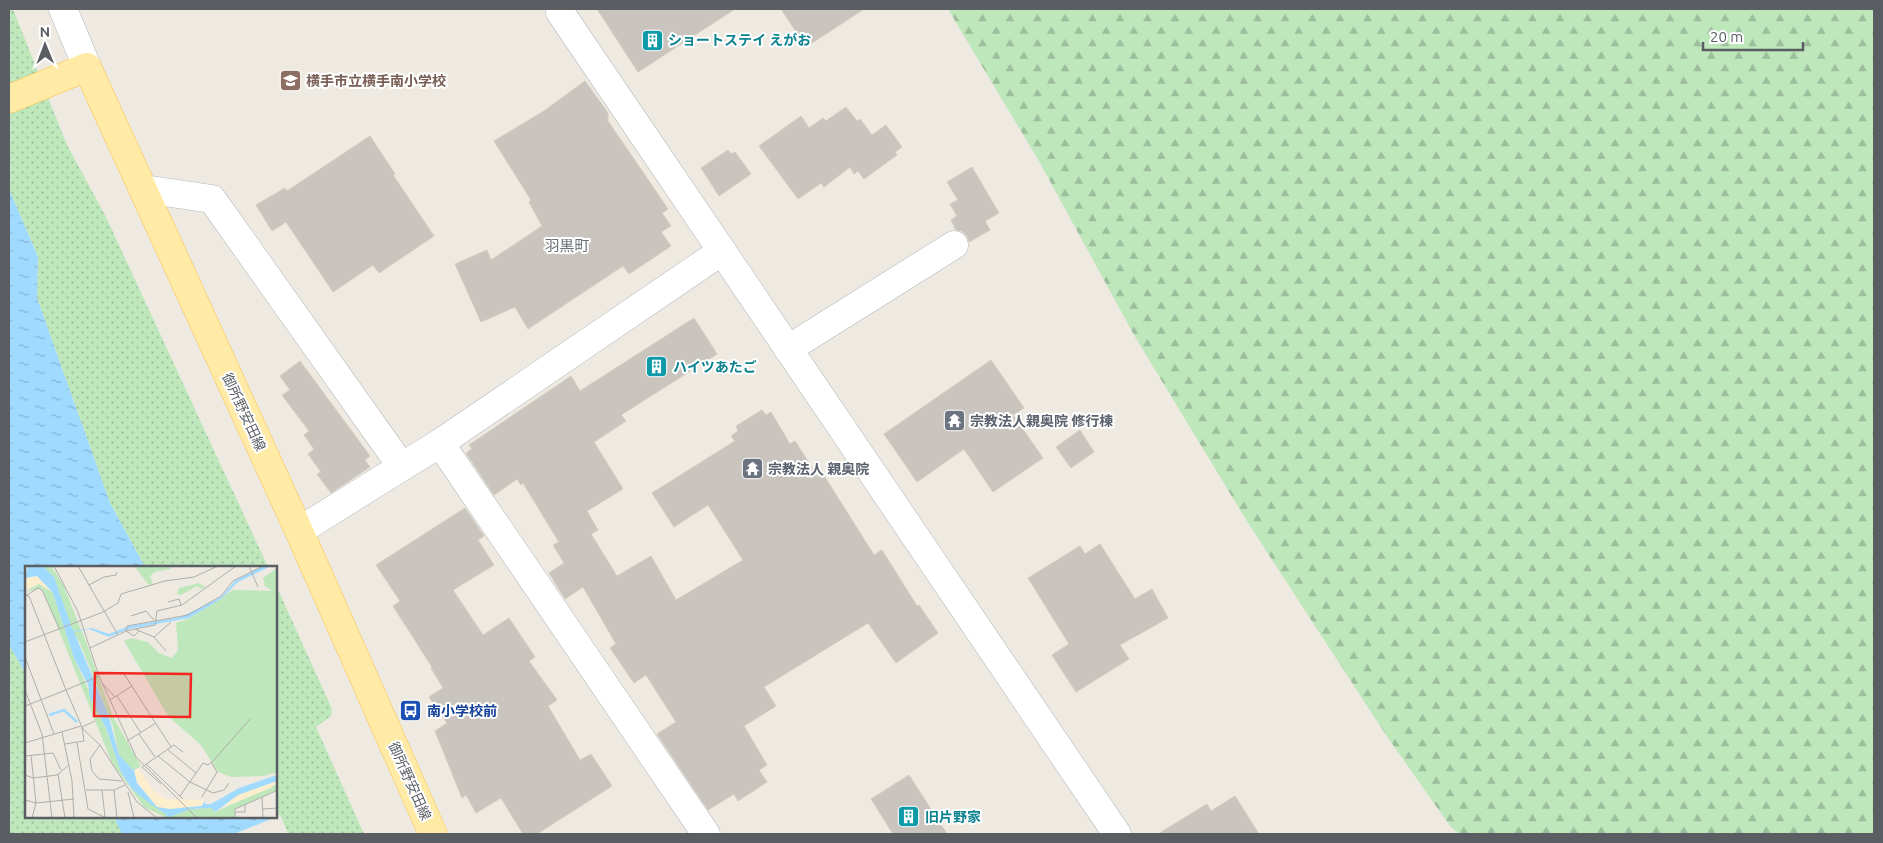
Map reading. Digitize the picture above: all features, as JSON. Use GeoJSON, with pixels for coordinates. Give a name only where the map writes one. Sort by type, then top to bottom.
{"type":"FeatureCollection","features":[{"type":"Feature","properties":{"kind":"main road"},"geometry":{"type":"LineString","coordinates":[[20,94],[87,67]]}},
{"type":"Feature","properties":{"kind":"main road","name":"御所野安田線"},"geometry":{"type":"LineString","coordinates":[[87,67],[300,531],[433,834]]}},
{"type":"Feature","properties":{"kind":"street"},"geometry":{"type":"LineString","coordinates":[[63,9],[87,67]]}},
{"type":"Feature","properties":{"kind":"street"},"geometry":{"type":"LineString","coordinates":[[560,12],[1117,834]]}},
{"type":"Feature","properties":{"kind":"street"},"geometry":{"type":"LineString","coordinates":[[144,189],[212,200],[402,467]]}},
{"type":"Feature","properties":{"kind":"street"},"geometry":{"type":"LineString","coordinates":[[788,349],[954,244]]}},
{"type":"Feature","properties":{"kind":"street"},"geometry":{"type":"LineString","coordinates":[[300,531],[440,443],[722,251]]}},
{"type":"Feature","properties":{"kind":"street"},"geometry":{"type":"LineString","coordinates":[[440,443],[706,834]]}},
{"type":"Feature","properties":{"kind":"green space"},"geometry":{"type":"Polygon","coordinates":[[[9,9],[13,9],[67,145],[106,217],[268,566],[144,566],[110,503],[37,298],[38,257],[9,189],[9,9]]]}},
{"type":"Feature","properties":{"kind":"green space"},"geometry":{"type":"Polygon","coordinates":[[[948,9],[1874,9],[1874,834],[1459,834],[1450,826],[1386,735],[1248,523],[1134,335],[1040,163],[948,9]]]}},
{"type":"Feature","properties":{"kind":"green space"},"geometry":{"type":"Polygon","coordinates":[[[278,589],[332,709],[331,716],[316,727],[364,834],[285,834],[278,817],[278,589]]]}},
{"type":"Feature","properties":{"kind":"green space"},"geometry":{"type":"Polygon","coordinates":[[[9,645],[25,672],[25,818],[114,818],[122,834],[9,834],[9,645]]]}},
{"type":"Feature","properties":{"kind":"water"},"geometry":{"type":"Polygon","coordinates":[[[9,189],[38,257],[37,298],[110,503],[144,566],[25,566],[25,672],[9,645],[9,189]]]}},
{"type":"Feature","properties":{"kind":"water"},"geometry":{"type":"Polygon","coordinates":[[[278,817],[285,834],[122,834],[114,818],[278,817]]]}},
{"type":"Feature","properties":{"kind":"pier"},"geometry":{"type":"Polygon","coordinates":[[[280,814],[288,834],[234,834],[274,818],[278,818],[280,814]]]}},
{"type":"Feature","properties":{"kind":"building","name":"ショートステイ えがお"},"geometry":{"type":"Polygon","coordinates":[[[597,9],[735,9],[638,72],[597,9]]]}},
{"type":"Feature","properties":{"kind":"building","name":"ショートステイ えがお"},"geometry":{"type":"Polygon","coordinates":[[[781,9],[864,9],[806,47],[781,9]]]}},
{"type":"Feature","properties":{"kind":"building"},"geometry":{"type":"Polygon","coordinates":[[[585,81],[608,113],[608,121],[668,209],[662,213],[671,226],[661,232],[671,246],[629,274],[623,266],[528,329],[515,307],[481,322],[455,264],[487,250],[491,260],[542,226],[529,202],[531,200],[494,141],[544,111],[585,81]]]}},
{"type":"Feature","properties":{"kind":"building"},"geometry":{"type":"Polygon","coordinates":[[[846,107],[857,121],[860,119],[872,135],[886,125],[902,147],[895,152],[897,155],[864,179],[858,171],[854,174],[850,167],[824,187],[821,183],[798,199],[759,146],[801,116],[809,128],[823,118],[826,121],[846,107]]]}},
{"type":"Feature","properties":{"kind":"building"},"geometry":{"type":"Polygon","coordinates":[[[370,136],[395,174],[393,175],[434,236],[379,273],[373,265],[333,292],[286,222],[272,231],[256,205],[285,188],[287,191],[370,136]]]}},
{"type":"Feature","properties":{"kind":"building"},"geometry":{"type":"Polygon","coordinates":[[[728,150],[731,154],[735,152],[751,174],[719,196],[701,168],[728,150]]]}},
{"type":"Feature","properties":{"kind":"building"},"geometry":{"type":"Polygon","coordinates":[[[972,167],[999,213],[985,221],[990,230],[969,242],[967,236],[962,231],[956,230],[951,220],[957,216],[950,204],[958,200],[947,182],[972,167]]]}},
{"type":"Feature","properties":{"kind":"building"},"geometry":{"type":"Polygon","coordinates":[[[694,318],[717,354],[621,415],[626,421],[594,442],[623,489],[587,511],[598,530],[591,534],[617,576],[651,556],[676,600],[743,560],[708,505],[674,527],[652,493],[735,441],[731,436],[738,431],[736,426],[762,410],[766,415],[771,412],[790,444],[795,441],[818,477],[823,474],[874,555],[882,550],[917,606],[919,605],[938,633],[896,663],[868,623],[764,687],[776,706],[744,726],[767,765],[759,770],[767,782],[738,801],[734,794],[708,810],[657,734],[676,722],[646,675],[634,683],[610,648],[616,644],[583,587],[565,599],[549,573],[564,563],[553,545],[559,542],[523,483],[521,485],[517,479],[494,495],[466,453],[472,449],[469,445],[571,376],[580,391],[694,318]]]}},
{"type":"Feature","properties":{"kind":"building","name":"宗教法人親奥院 修行棟"},"geometry":{"type":"Polygon","coordinates":[[[991,360],[1024,408],[1013,415],[1043,458],[993,492],[964,449],[917,482],[884,434],[991,360]]]}},
{"type":"Feature","properties":{"kind":"building"},"geometry":{"type":"Polygon","coordinates":[[[300,361],[370,456],[365,460],[370,467],[331,493],[317,474],[321,472],[308,454],[314,449],[304,435],[309,431],[282,395],[290,390],[280,376],[300,361]]]}},
{"type":"Feature","properties":{"kind":"building"},"geometry":{"type":"Polygon","coordinates":[[[1080,430],[1094,452],[1071,468],[1056,447],[1080,430]]]}},
{"type":"Feature","properties":{"kind":"building"},"geometry":{"type":"Polygon","coordinates":[[[465,508],[484,536],[478,540],[494,565],[453,590],[483,635],[509,618],[535,657],[529,661],[557,700],[548,706],[580,760],[591,754],[612,786],[537,834],[523,834],[501,798],[476,813],[466,795],[462,798],[435,731],[447,723],[429,697],[443,688],[432,667],[393,606],[400,601],[376,565],[465,508]]]}},
{"type":"Feature","properties":{"kind":"building"},"geometry":{"type":"Polygon","coordinates":[[[1100,544],[1135,599],[1152,589],[1168,618],[1120,645],[1129,659],[1076,692],[1052,655],[1069,644],[1028,578],[1080,546],[1085,554],[1100,544]]]}},
{"type":"Feature","properties":{"kind":"building","name":"旧片野家"},"geometry":{"type":"Polygon","coordinates":[[[909,775],[947,834],[893,834],[871,799],[909,775]]]}},
{"type":"Feature","properties":{"kind":"building"},"geometry":{"type":"Polygon","coordinates":[[[1235,796],[1259,834],[1158,834],[1207,804],[1211,811],[1235,796]]]}},
{"type":"Feature","properties":{"kind":"place","name":"ショートステイ えがお"},"geometry":{"type":"Point","coordinates":[652,40]}},
{"type":"Feature","properties":{"kind":"place","name":"横手市立横手南小学校"},"geometry":{"type":"Point","coordinates":[290,81]}},
{"type":"Feature","properties":{"kind":"place","name":"ハイツあたご"},"geometry":{"type":"Point","coordinates":[657,367]}},
{"type":"Feature","properties":{"kind":"place","name":"宗教法人親奥院 修行棟"},"geometry":{"type":"Point","coordinates":[954,421]}},
{"type":"Feature","properties":{"kind":"place","name":"宗教法人 親奥院"},"geometry":{"type":"Point","coordinates":[752,469]}},
{"type":"Feature","properties":{"kind":"place","name":"南小学校前"},"geometry":{"type":"Point","coordinates":[411,711]}},
{"type":"Feature","properties":{"kind":"place","name":"旧片野家"},"geometry":{"type":"Point","coordinates":[909,817]}},
{"type":"Feature","properties":{"kind":"district","name":"羽黒町"},"geometry":{"type":"Point","coordinates":[567,245]}}]}
